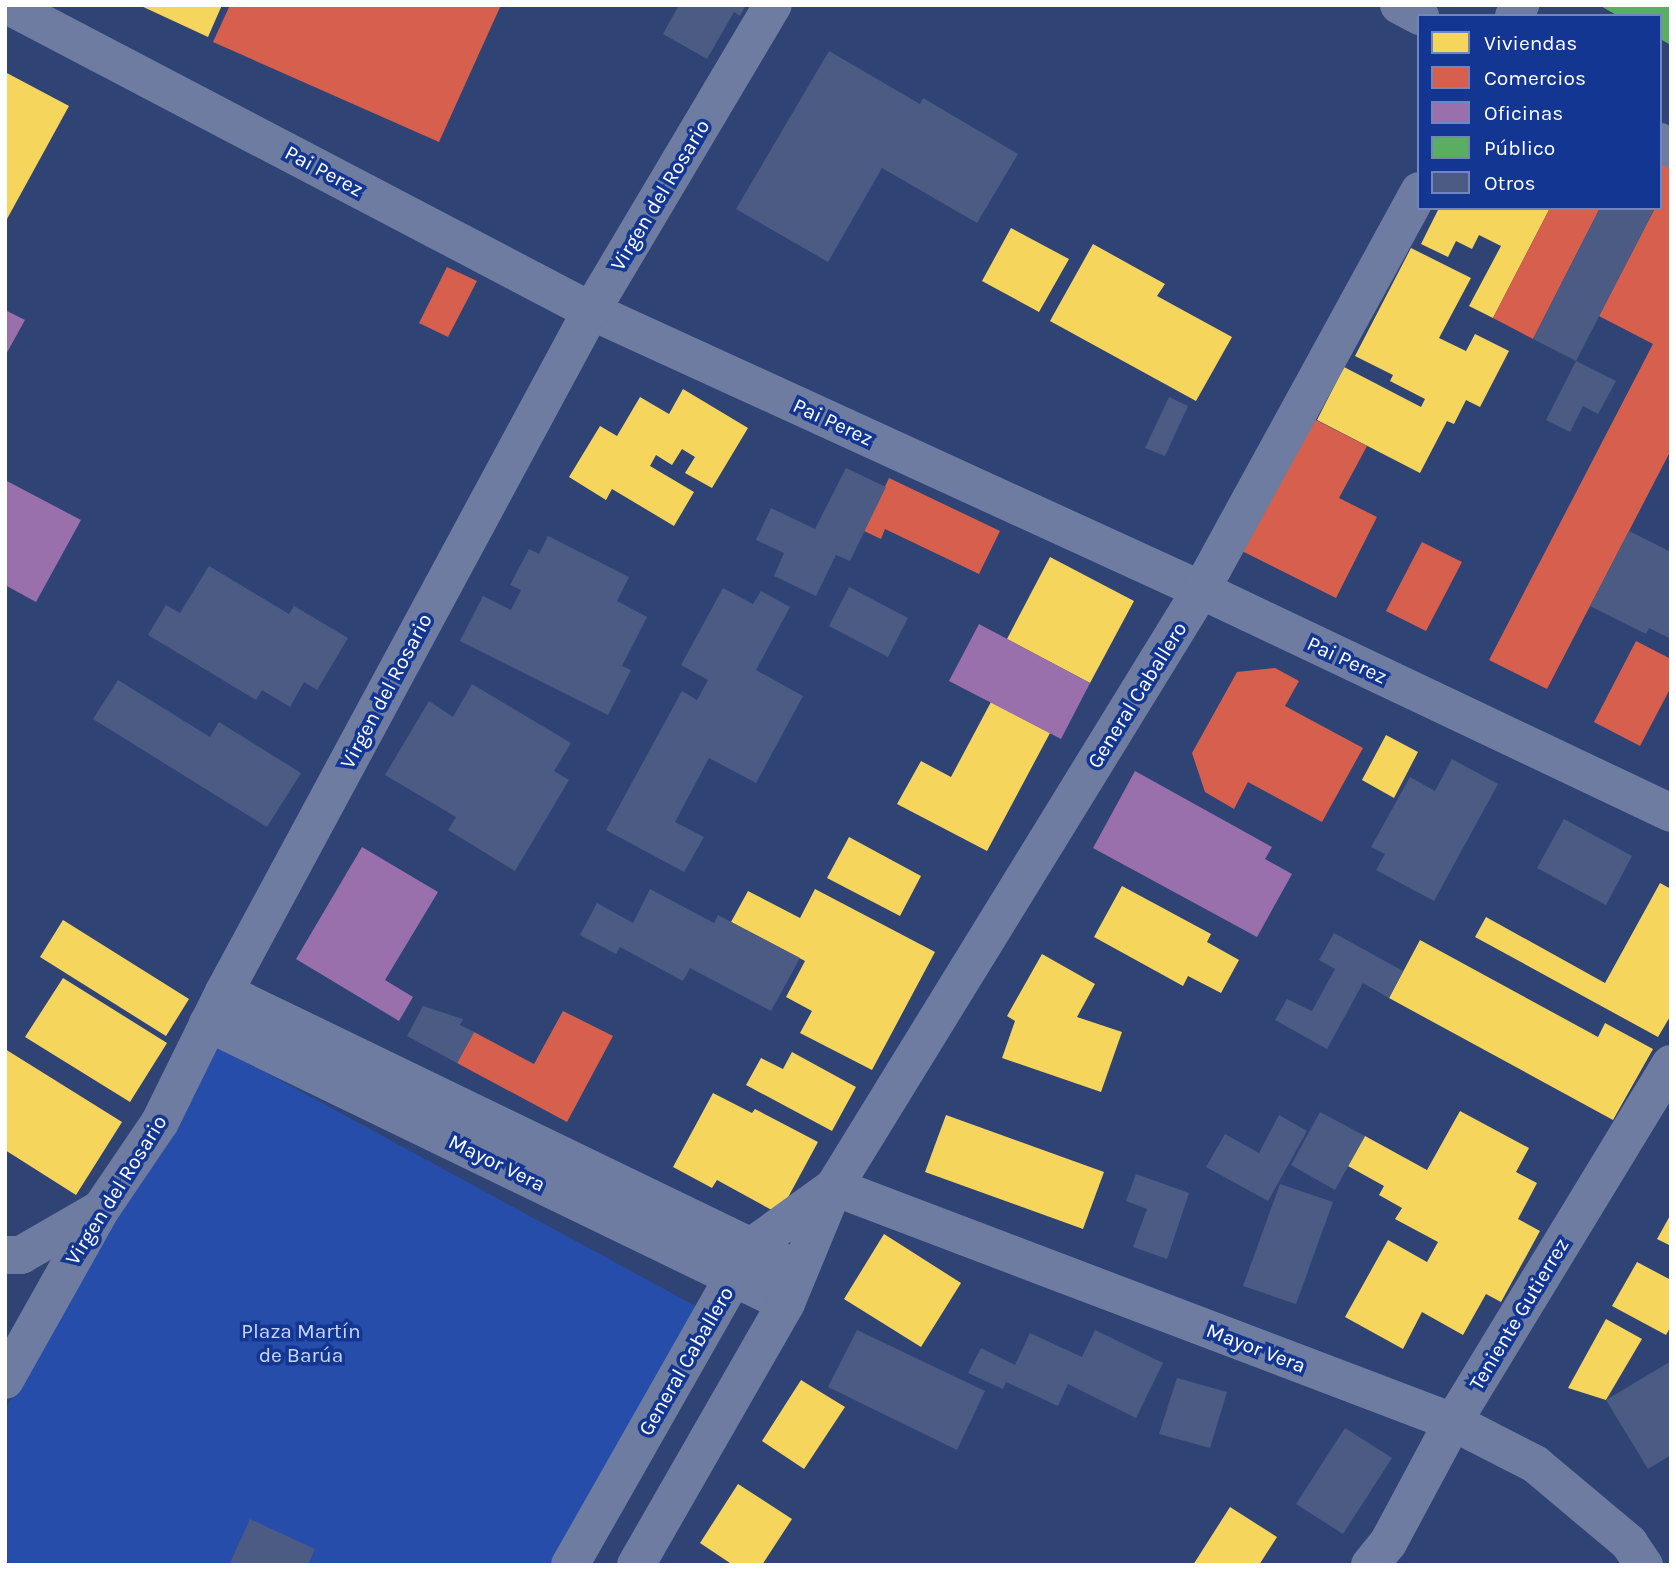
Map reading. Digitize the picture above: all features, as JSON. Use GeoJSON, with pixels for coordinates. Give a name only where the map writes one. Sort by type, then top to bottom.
{"type":"FeatureCollection","features":[{"type":"Feature","properties":{"kind":"street","name":"Pai Perez"},"geometry":{"type":"LineString","coordinates":[[7,5],[591,311],[1201,590],[1671,813]]}},
{"type":"Feature","properties":{"kind":"street","name":"Virgen del Rosario"},"geometry":{"type":"LineString","coordinates":[[5,1380],[101,1209],[160,1122],[216,1007],[591,311],[773,5]]}},
{"type":"Feature","properties":{"kind":"street"},"geometry":{"type":"LineString","coordinates":[[1399,5],[1417,14]]}},
{"type":"Feature","properties":{"kind":"street","name":"General Caballero"},"geometry":{"type":"LineString","coordinates":[[636,1565],[793,1287],[834,1187],[1201,590],[1417,195]]}},
{"type":"Feature","properties":{"kind":"street","name":"Mayor Vera"},"geometry":{"type":"LineString","coordinates":[[216,1007],[793,1287]]}},
{"type":"Feature","properties":{"kind":"street","name":"Teniente Gutierrez"},"geometry":{"type":"LineString","coordinates":[[1370,1565],[1388,1543],[1453,1422],[1671,1064]]}},
{"type":"Feature","properties":{"kind":"street","name":"General Caballero"},"geometry":{"type":"LineString","coordinates":[[570,1565],[742,1263],[834,1187]]}},
{"type":"Feature","properties":{"kind":"street","name":"Mayor Vera"},"geometry":{"type":"LineString","coordinates":[[834,1187],[1453,1422],[1535,1464],[1629,1543],[1644,1565]]}},
{"type":"Feature","properties":{"kind":"street"},"geometry":{"type":"LineString","coordinates":[[11,1251],[101,1209]]}},
{"type":"Feature","properties":{"kind":"green space","name":"Plaza Martín de Barúa"},"geometry":{"type":"Polygon","coordinates":[[[217,1046],[701,1309],[562,1565],[5,1565],[5,1410],[217,1046]]]}},
{"type":"Feature","properties":{"kind":"building: Viviendas"},"geometry":{"type":"Polygon","coordinates":[[[139,5],[222,5],[208,37],[139,5]]]}},
{"type":"Feature","properties":{"kind":"building: Viviendas"},"geometry":{"type":"Polygon","coordinates":[[[5,72],[69,106],[7,219],[5,218],[5,72]]]}},
{"type":"Feature","properties":{"kind":"building: Viviendas"},"geometry":{"type":"Polygon","coordinates":[[[1438,210],[1549,210],[1493,318],[1469,306],[1501,246],[1479,235],[1472,249],[1456,241],[1448,257],[1421,244],[1438,210]]]}},
{"type":"Feature","properties":{"kind":"building: Viviendas"},"geometry":{"type":"Polygon","coordinates":[[[1011,228],[1069,259],[1039,312],[982,281],[1011,228]]]}},
{"type":"Feature","properties":{"kind":"building: Viviendas"},"geometry":{"type":"Polygon","coordinates":[[[1093,244],[1165,284],[1157,296],[1232,337],[1196,401],[1050,321],[1093,244]]]}},
{"type":"Feature","properties":{"kind":"building: Viviendas"},"geometry":{"type":"Polygon","coordinates":[[[1411,248],[1471,278],[1439,338],[1466,351],[1475,334],[1509,351],[1480,407],[1466,400],[1454,424],[1447,421],[1420,473],[1317,420],[1344,367],[1421,407],[1425,399],[1390,381],[1393,375],[1355,356],[1411,248]]]}},
{"type":"Feature","properties":{"kind":"building: Viviendas"},"geometry":{"type":"Polygon","coordinates":[[[683,389],[748,428],[712,488],[685,473],[695,457],[682,449],[672,465],[656,455],[650,466],[694,492],[674,526],[612,489],[606,500],[569,477],[600,426],[617,436],[640,397],[669,414],[683,389]]]}},
{"type":"Feature","properties":{"kind":"building: Viviendas"},"geometry":{"type":"Polygon","coordinates":[[[1050,557],[1134,601],[1090,683],[1007,639],[1050,557]]]}},
{"type":"Feature","properties":{"kind":"building: Viviendas"},"geometry":{"type":"Polygon","coordinates":[[[991,702],[1050,733],[987,851],[897,804],[921,761],[951,777],[991,702]]]}},
{"type":"Feature","properties":{"kind":"building: Viviendas"},"geometry":{"type":"Polygon","coordinates":[[[1386,735],[1418,752],[1394,798],[1362,780],[1386,735]]]}},
{"type":"Feature","properties":{"kind":"building: Viviendas"},"geometry":{"type":"Polygon","coordinates":[[[849,837],[921,876],[900,916],[827,878],[849,837]]]}},
{"type":"Feature","properties":{"kind":"building: Viviendas"},"geometry":{"type":"Polygon","coordinates":[[[1660,883],[1671,889],[1671,1015],[1658,1037],[1475,937],[1486,917],[1605,983],[1660,883]]]}},
{"type":"Feature","properties":{"kind":"building: Viviendas"},"geometry":{"type":"Polygon","coordinates":[[[1122,886],[1211,934],[1207,942],[1239,960],[1221,993],[1188,976],[1183,986],[1094,937],[1122,886]]]}},
{"type":"Feature","properties":{"kind":"building: Viviendas"},"geometry":{"type":"Polygon","coordinates":[[[815,889],[935,952],[872,1070],[800,1033],[812,1011],[786,997],[805,961],[731,922],[748,891],[800,918],[815,889]]]}},
{"type":"Feature","properties":{"kind":"building: Viviendas"},"geometry":{"type":"Polygon","coordinates":[[[63,920],[189,999],[166,1036],[40,957],[63,920]]]}},
{"type":"Feature","properties":{"kind":"building: Viviendas"},"geometry":{"type":"Polygon","coordinates":[[[1420,940],[1598,1037],[1605,1023],[1653,1049],[1613,1120],[1389,998],[1420,940]]]}},
{"type":"Feature","properties":{"kind":"building: Viviendas"},"geometry":{"type":"Polygon","coordinates":[[[1042,954],[1095,984],[1077,1017],[1122,1032],[1101,1092],[1002,1058],[1015,1021],[1007,1016],[1042,954]]]}},
{"type":"Feature","properties":{"kind":"building: Viviendas"},"geometry":{"type":"Polygon","coordinates":[[[63,978],[167,1043],[130,1102],[25,1037],[63,978]]]}},
{"type":"Feature","properties":{"kind":"building: Viviendas"},"geometry":{"type":"Polygon","coordinates":[[[5,1049],[122,1122],[76,1195],[5,1150],[5,1049]]]}},
{"type":"Feature","properties":{"kind":"building: Viviendas"},"geometry":{"type":"Polygon","coordinates":[[[792,1052],[856,1087],[832,1131],[746,1085],[761,1058],[783,1069],[792,1052]]]}},
{"type":"Feature","properties":{"kind":"building: Viviendas"},"geometry":{"type":"Polygon","coordinates":[[[713,1093],[752,1113],[755,1109],[818,1142],[779,1214],[717,1180],[712,1188],[673,1167],[713,1093]]]}},
{"type":"Feature","properties":{"kind":"building: Viviendas"},"geometry":{"type":"Polygon","coordinates":[[[1460,1111],[1529,1148],[1516,1172],[1537,1183],[1518,1219],[1540,1231],[1501,1302],[1486,1294],[1463,1335],[1422,1312],[1403,1349],[1345,1317],[1388,1240],[1427,1262],[1438,1242],[1395,1219],[1402,1208],[1379,1195],[1384,1186],[1348,1166],[1365,1136],[1427,1170],[1460,1111]]]}},
{"type":"Feature","properties":{"kind":"building: Viviendas"},"geometry":{"type":"Polygon","coordinates":[[[946,1115],[1104,1172],[1083,1229],[925,1172],[946,1115]]]}},
{"type":"Feature","properties":{"kind":"building: Viviendas"},"geometry":{"type":"Polygon","coordinates":[[[1671,1214],[1671,1246],[1657,1239],[1671,1214]]]}},
{"type":"Feature","properties":{"kind":"building: Viviendas"},"geometry":{"type":"Polygon","coordinates":[[[884,1234],[961,1283],[921,1347],[844,1299],[884,1234]]]}},
{"type":"Feature","properties":{"kind":"building: Viviendas"},"geometry":{"type":"Polygon","coordinates":[[[1637,1262],[1671,1280],[1671,1326],[1666,1335],[1612,1306],[1637,1262]]]}},
{"type":"Feature","properties":{"kind":"building: Viviendas"},"geometry":{"type":"Polygon","coordinates":[[[1606,1319],[1642,1339],[1606,1400],[1568,1388],[1606,1319]]]}},
{"type":"Feature","properties":{"kind":"building: Viviendas"},"geometry":{"type":"Polygon","coordinates":[[[801,1380],[845,1407],[804,1469],[762,1441],[801,1380]]]}},
{"type":"Feature","properties":{"kind":"building: Viviendas"},"geometry":{"type":"Polygon","coordinates":[[[738,1484],[792,1519],[762,1565],[733,1565],[700,1543],[738,1484]]]}},
{"type":"Feature","properties":{"kind":"building: Viviendas"},"geometry":{"type":"Polygon","coordinates":[[[1230,1507],[1277,1537],[1259,1565],[1193,1565],[1230,1507]]]}},
{"type":"Feature","properties":{"kind":"building: Comercios"},"geometry":{"type":"Polygon","coordinates":[[[230,5],[501,5],[439,142],[213,42],[230,5]]]}},
{"type":"Feature","properties":{"kind":"building: Comercios"},"geometry":{"type":"Polygon","coordinates":[[[1662,160],[1671,164],[1671,450],[1547,689],[1489,660],[1653,344],[1599,316],[1654,210],[1662,210],[1662,160]]]}},
{"type":"Feature","properties":{"kind":"building: Comercios"},"geometry":{"type":"Polygon","coordinates":[[[1549,210],[1599,210],[1533,339],[1493,318],[1549,210]]]}},
{"type":"Feature","properties":{"kind":"building: Comercios"},"geometry":{"type":"Polygon","coordinates":[[[447,267],[477,281],[448,337],[419,323],[447,267]]]}},
{"type":"Feature","properties":{"kind":"building: Comercios"},"geometry":{"type":"Polygon","coordinates":[[[1312,418],[1367,446],[1339,498],[1377,517],[1336,598],[1242,551],[1312,418]]]}},
{"type":"Feature","properties":{"kind":"building: Comercios"},"geometry":{"type":"Polygon","coordinates":[[[889,478],[1000,531],[979,574],[885,529],[881,539],[864,531],[889,478]]]}},
{"type":"Feature","properties":{"kind":"building: Comercios"},"geometry":{"type":"Polygon","coordinates":[[[1422,542],[1462,562],[1426,631],[1386,611],[1422,542]]]}},
{"type":"Feature","properties":{"kind":"building: Comercios"},"geometry":{"type":"Polygon","coordinates":[[[1636,641],[1671,659],[1671,687],[1640,746],[1594,722],[1636,641]]]}},
{"type":"Feature","properties":{"kind":"building: Comercios"},"geometry":{"type":"Polygon","coordinates":[[[1275,668],[1299,681],[1285,706],[1363,748],[1322,822],[1248,782],[1234,809],[1205,792],[1192,753],[1237,672],[1275,668]]]}},
{"type":"Feature","properties":{"kind":"building: Comercios"},"geometry":{"type":"Polygon","coordinates":[[[563,1011],[613,1036],[567,1122],[457,1063],[474,1032],[534,1064],[563,1011]]]}},
{"type":"Feature","properties":{"kind":"building: Oficinas"},"geometry":{"type":"Polygon","coordinates":[[[5,310],[25,320],[5,356],[5,310]]]}},
{"type":"Feature","properties":{"kind":"building: Oficinas"},"geometry":{"type":"Polygon","coordinates":[[[5,480],[81,520],[36,602],[5,585],[5,480]]]}},
{"type":"Feature","properties":{"kind":"building: Oficinas"},"geometry":{"type":"Polygon","coordinates":[[[979,624],[1090,683],[1061,739],[949,681],[979,624]]]}},
{"type":"Feature","properties":{"kind":"building: Oficinas"},"geometry":{"type":"Polygon","coordinates":[[[1135,771],[1272,847],[1265,859],[1292,874],[1257,937],[1093,848],[1135,771]]]}},
{"type":"Feature","properties":{"kind":"building: Oficinas"},"geometry":{"type":"Polygon","coordinates":[[[362,847],[438,892],[385,980],[413,997],[399,1021],[296,959],[362,847]]]}},
{"type":"Feature","properties":{"kind":"building: Público"},"geometry":{"type":"Polygon","coordinates":[[[1599,5],[1671,5],[1671,45],[1662,40],[1662,14],[1615,14],[1599,5]]]}},
{"type":"Feature","properties":{"kind":"building: Otros"},"geometry":{"type":"Polygon","coordinates":[[[679,5],[746,5],[740,16],[734,12],[707,59],[663,34],[679,5]]]}},
{"type":"Feature","properties":{"kind":"building: Otros"},"geometry":{"type":"Polygon","coordinates":[[[829,51],[920,104],[923,98],[1018,154],[977,223],[882,168],[828,262],[736,209],[829,51]]]}},
{"type":"Feature","properties":{"kind":"building: Otros"},"geometry":{"type":"Polygon","coordinates":[[[1599,210],[1654,210],[1576,361],[1533,339],[1599,210]]]}},
{"type":"Feature","properties":{"kind":"building: Otros"},"geometry":{"type":"Polygon","coordinates":[[[1576,361],[1616,381],[1598,414],[1583,406],[1570,432],[1546,420],[1576,361]]]}},
{"type":"Feature","properties":{"kind":"building: Otros"},"geometry":{"type":"Polygon","coordinates":[[[1169,397],[1188,406],[1165,456],[1145,448],[1169,397]]]}},
{"type":"Feature","properties":{"kind":"building: Otros"},"geometry":{"type":"Polygon","coordinates":[[[846,468],[886,487],[850,561],[836,555],[816,596],[774,576],[784,553],[756,540],[771,508],[815,529],[846,468]]]}},
{"type":"Feature","properties":{"kind":"building: Otros"},"geometry":{"type":"Polygon","coordinates":[[[1629,531],[1671,552],[1671,639],[1649,628],[1646,634],[1590,606],[1629,531]]]}},
{"type":"Feature","properties":{"kind":"building: Otros"},"geometry":{"type":"Polygon","coordinates":[[[548,536],[629,577],[617,601],[647,617],[622,666],[631,670],[608,715],[460,641],[483,596],[511,610],[521,590],[510,585],[529,549],[539,554],[548,536]]]}},
{"type":"Feature","properties":{"kind":"building: Otros"},"geometry":{"type":"Polygon","coordinates":[[[209,566],[289,614],[294,606],[348,638],[317,690],[304,682],[290,707],[262,690],[256,700],[148,635],[166,605],[180,613],[209,566]]]}},
{"type":"Feature","properties":{"kind":"building: Otros"},"geometry":{"type":"Polygon","coordinates":[[[849,587],[908,618],[888,657],[829,626],[849,587]]]}},
{"type":"Feature","properties":{"kind":"building: Otros"},"geometry":{"type":"Polygon","coordinates":[[[723,588],[753,604],[761,591],[790,607],[756,670],[803,696],[756,783],[709,758],[675,822],[704,837],[684,872],[606,830],[682,691],[697,700],[708,680],[681,665],[723,588]]]}},
{"type":"Feature","properties":{"kind":"building: Otros"},"geometry":{"type":"Polygon","coordinates":[[[118,680],[210,737],[219,722],[301,773],[267,827],[93,719],[118,680]]]}},
{"type":"Feature","properties":{"kind":"building: Otros"},"geometry":{"type":"Polygon","coordinates":[[[472,684],[571,743],[554,771],[569,780],[515,871],[448,830],[456,817],[385,775],[429,701],[453,717],[472,684]]]}},
{"type":"Feature","properties":{"kind":"building: Otros"},"geometry":{"type":"Polygon","coordinates":[[[1452,759],[1498,784],[1434,901],[1376,870],[1385,854],[1371,847],[1410,777],[1435,791],[1452,759]]]}},
{"type":"Feature","properties":{"kind":"building: Otros"},"geometry":{"type":"Polygon","coordinates":[[[1564,819],[1632,856],[1606,905],[1537,868],[1564,819]]]}},
{"type":"Feature","properties":{"kind":"building: Otros"},"geometry":{"type":"Polygon","coordinates":[[[650,889],[714,923],[718,915],[800,958],[771,1011],[690,968],[683,981],[620,947],[616,954],[580,935],[597,903],[633,923],[650,889]]]}},
{"type":"Feature","properties":{"kind":"building: Otros"},"geometry":{"type":"Polygon","coordinates":[[[1334,933],[1403,971],[1389,998],[1363,983],[1327,1049],[1275,1020],[1287,999],[1312,1011],[1335,969],[1319,960],[1334,933]]]}},
{"type":"Feature","properties":{"kind":"building: Otros"},"geometry":{"type":"Polygon","coordinates":[[[423,1006],[463,1019],[460,1025],[474,1032],[457,1063],[407,1036],[423,1006]]]}},
{"type":"Feature","properties":{"kind":"building: Otros"},"geometry":{"type":"Polygon","coordinates":[[[1320,1112],[1365,1136],[1335,1190],[1291,1165],[1320,1112]]]}},
{"type":"Feature","properties":{"kind":"building: Otros"},"geometry":{"type":"Polygon","coordinates":[[[1279,1115],[1307,1131],[1268,1201],[1206,1167],[1225,1134],[1259,1153],[1279,1115]]]}},
{"type":"Feature","properties":{"kind":"building: Otros"},"geometry":{"type":"Polygon","coordinates":[[[1136,1174],[1189,1193],[1167,1259],[1133,1247],[1147,1209],[1126,1201],[1136,1174]]]}},
{"type":"Feature","properties":{"kind":"building: Otros"},"geometry":{"type":"Polygon","coordinates":[[[1280,1184],[1333,1202],[1296,1304],[1243,1286],[1280,1184]]]}},
{"type":"Feature","properties":{"kind":"building: Otros"},"geometry":{"type":"Polygon","coordinates":[[[857,1330],[985,1391],[957,1450],[828,1387],[857,1330]]]}},
{"type":"Feature","properties":{"kind":"building: Otros"},"geometry":{"type":"Polygon","coordinates":[[[1095,1330],[1163,1363],[1136,1418],[1068,1384],[1058,1406],[1006,1382],[1003,1389],[968,1373],[981,1348],[1015,1365],[1030,1333],[1082,1357],[1095,1330]]]}},
{"type":"Feature","properties":{"kind":"building: Otros"},"geometry":{"type":"Polygon","coordinates":[[[1671,1361],[1671,1455],[1648,1469],[1606,1400],[1671,1361]]]}},
{"type":"Feature","properties":{"kind":"building: Otros"},"geometry":{"type":"Polygon","coordinates":[[[1177,1378],[1227,1392],[1210,1448],[1159,1434],[1177,1378]]]}},
{"type":"Feature","properties":{"kind":"building: Otros"},"geometry":{"type":"Polygon","coordinates":[[[1345,1428],[1392,1458],[1343,1534],[1296,1504],[1345,1428]]]}},
{"type":"Feature","properties":{"kind":"building: Otros"},"geometry":{"type":"Polygon","coordinates":[[[250,1519],[315,1549],[308,1565],[229,1565],[250,1519]]]}}]}
